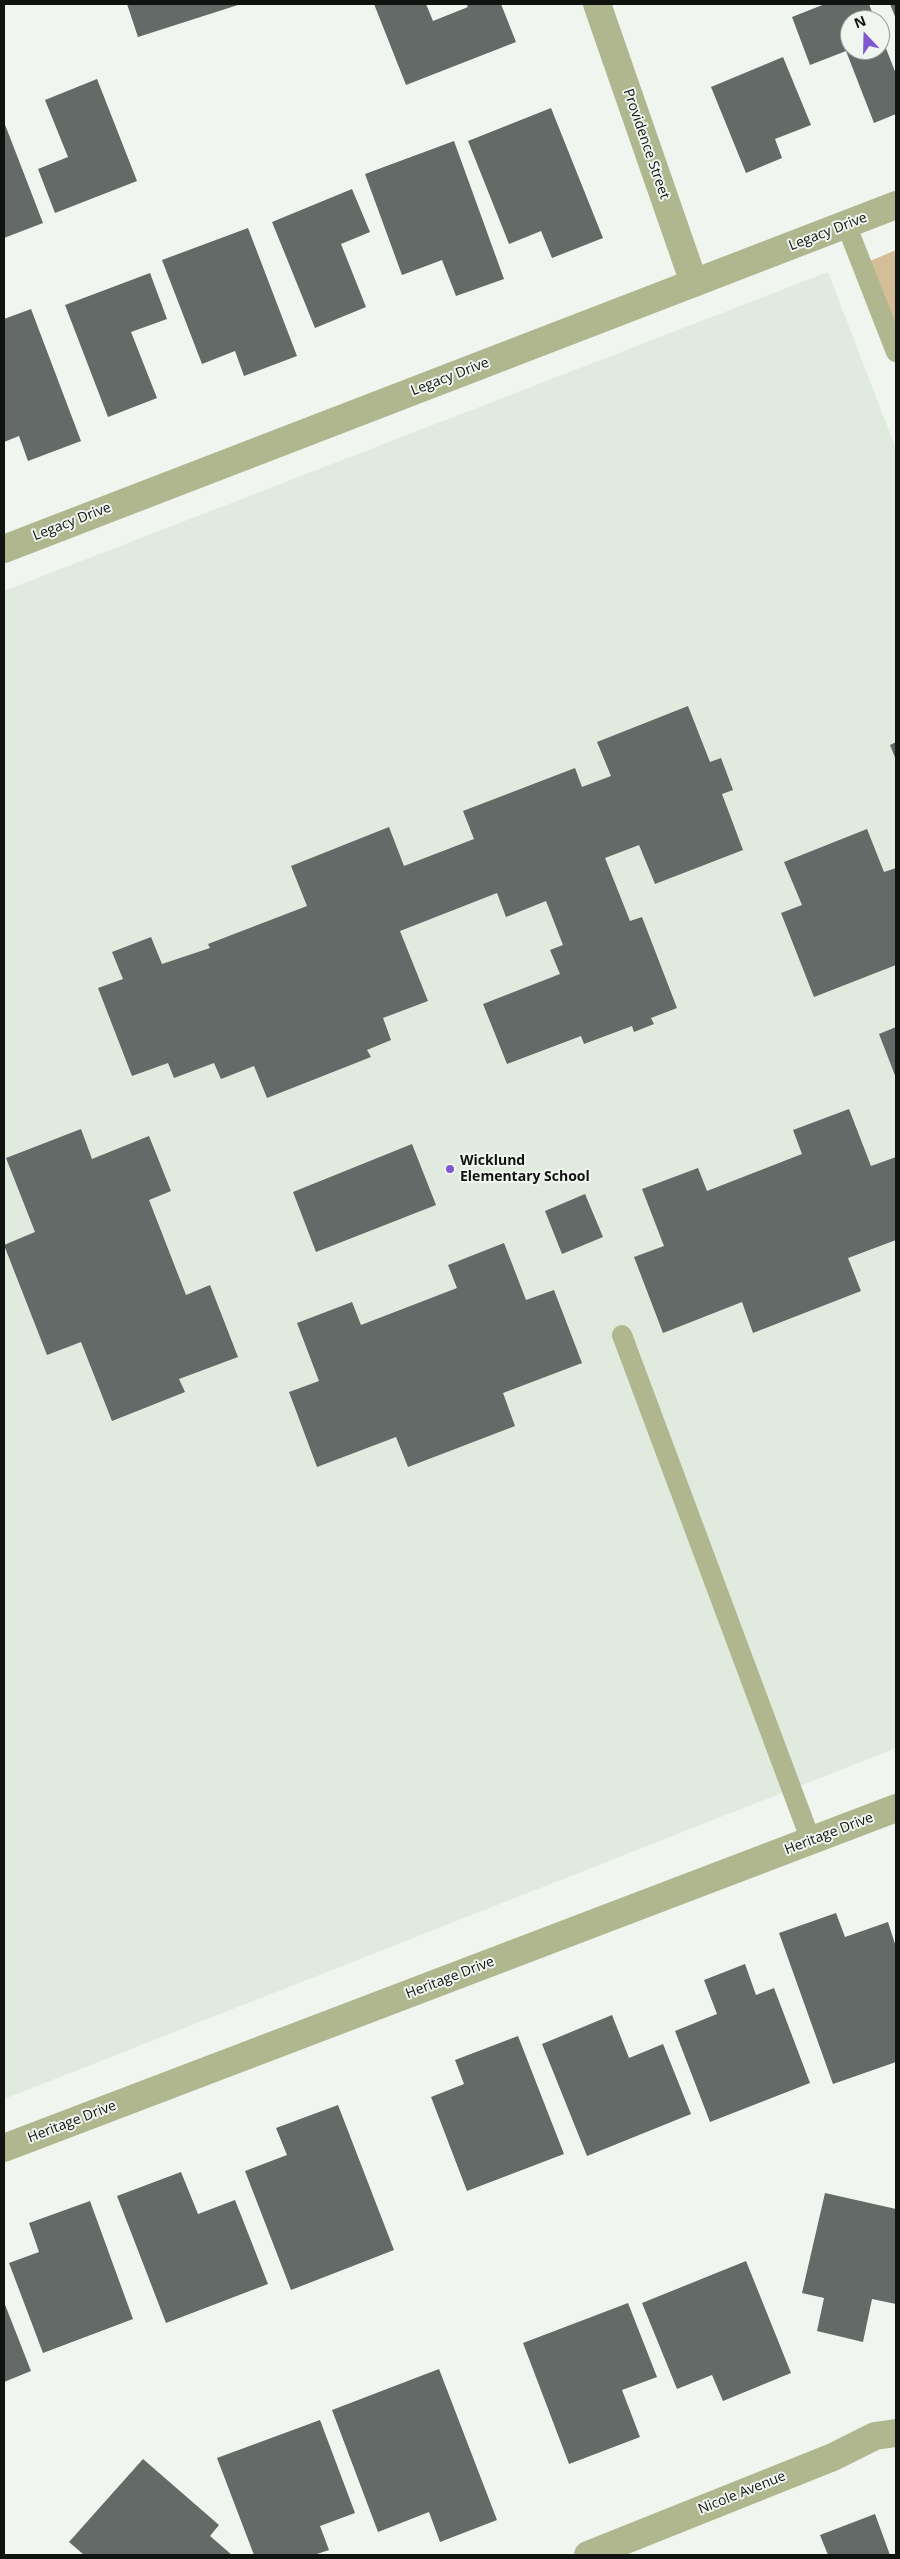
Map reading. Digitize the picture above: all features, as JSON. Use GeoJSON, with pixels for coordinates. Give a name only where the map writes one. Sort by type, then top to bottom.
{"type":"FeatureCollection","features":[{"type":"Feature","properties":{"kind":"street","name":"Providence Street"},"geometry":{"type":"LineString","coordinates":[[597,4],[694,283]]}},
{"type":"Feature","properties":{"kind":"street","name":"Legacy Drive"},"geometry":{"type":"LineString","coordinates":[[4,548],[896,205]]}},
{"type":"Feature","properties":{"kind":"street","name":"Heritage Drive"},"geometry":{"type":"LineString","coordinates":[[4,2148],[896,1808]]}},
{"type":"Feature","properties":{"kind":"street","name":"Nicole Avenue"},"geometry":{"type":"LineString","coordinates":[[588,2555],[833,2457],[875,2436],[896,2433]]}},
{"type":"Feature","properties":{"kind":"lane"},"geometry":{"type":"LineString","coordinates":[[846,224],[896,352]]}},
{"type":"Feature","properties":{"kind":"lane"},"geometry":{"type":"LineString","coordinates":[[622,1335],[811,1841]]}},
{"type":"Feature","properties":{"kind":"shaded area"},"geometry":{"type":"Polygon","coordinates":[[[896,250],[896,328],[870,261],[896,250]]]}},
{"type":"Feature","properties":{"kind":"shaded area","name":"Wicklund Elementary School"},"geometry":{"type":"Polygon","coordinates":[[[828,272],[896,449],[896,1748],[4,2099],[4,591],[828,272]]]}},
{"type":"Feature","properties":{"kind":"building"},"geometry":{"type":"Polygon","coordinates":[[[127,4],[241,4],[138,37],[127,4]]]}},
{"type":"Feature","properties":{"kind":"building"},"geometry":{"type":"Polygon","coordinates":[[[374,4],[426,4],[433,21],[468,7],[466,4],[501,4],[516,42],[406,85],[374,4]]]}},
{"type":"Feature","properties":{"kind":"building"},"geometry":{"type":"Polygon","coordinates":[[[825,4],[869,4],[871,10],[840,10],[840,53],[810,65],[792,17],[825,4]]]}},
{"type":"Feature","properties":{"kind":"building"},"geometry":{"type":"Polygon","coordinates":[[[890,4],[896,4],[896,19],[890,4]]]}},
{"type":"Feature","properties":{"kind":"building"},"geometry":{"type":"Polygon","coordinates":[[[783,57],[811,125],[775,139],[782,158],[746,173],[711,87],[783,57]]]}},
{"type":"Feature","properties":{"kind":"building"},"geometry":{"type":"Polygon","coordinates":[[[890,59],[896,74],[896,114],[874,123],[850,60],[890,59]]]}},
{"type":"Feature","properties":{"kind":"building"},"geometry":{"type":"Polygon","coordinates":[[[97,79],[137,181],[55,213],[38,169],[68,157],[45,100],[97,79]]]}},
{"type":"Feature","properties":{"kind":"building"},"geometry":{"type":"Polygon","coordinates":[[[551,108],[603,238],[552,258],[541,231],[509,244],[468,141],[551,108]]]}},
{"type":"Feature","properties":{"kind":"building"},"geometry":{"type":"Polygon","coordinates":[[[4,122],[43,223],[4,238],[4,122]]]}},
{"type":"Feature","properties":{"kind":"building"},"geometry":{"type":"Polygon","coordinates":[[[454,141],[504,279],[456,296],[442,260],[402,275],[365,174],[454,141]]]}},
{"type":"Feature","properties":{"kind":"building"},"geometry":{"type":"Polygon","coordinates":[[[352,189],[370,232],[341,244],[366,307],[315,328],[272,222],[352,189]]]}},
{"type":"Feature","properties":{"kind":"building"},"geometry":{"type":"Polygon","coordinates":[[[248,228],[297,356],[244,376],[235,351],[202,364],[162,260],[248,228]]]}},
{"type":"Feature","properties":{"kind":"building"},"geometry":{"type":"Polygon","coordinates":[[[150,273],[167,319],[131,332],[157,398],[108,417],[65,305],[150,273]]]}},
{"type":"Feature","properties":{"kind":"building"},"geometry":{"type":"Polygon","coordinates":[[[31,309],[81,441],[28,461],[19,436],[4,442],[4,319],[31,309]]]}},
{"type":"Feature","properties":{"kind":"building"},"geometry":{"type":"Polygon","coordinates":[[[688,706],[710,762],[721,758],[733,790],[722,794],[743,850],[655,884],[639,845],[605,858],[630,921],[642,917],[677,1008],[651,1018],[654,1024],[634,1032],[632,1026],[584,1044],[581,1036],[507,1064],[483,1004],[560,974],[550,950],[563,945],[546,901],[506,917],[497,893],[400,931],[428,1001],[383,1018],[391,1040],[367,1050],[371,1057],[267,1098],[254,1066],[221,1079],[214,1063],[174,1078],[168,1063],[132,1076],[98,988],[123,979],[112,952],[151,937],[162,964],[210,948],[208,944],[307,906],[291,866],[389,827],[404,866],[474,839],[463,811],[575,768],[582,787],[611,776],[597,742],[688,706]]]}},
{"type":"Feature","properties":{"kind":"building"},"geometry":{"type":"Polygon","coordinates":[[[896,742],[896,760],[890,745],[896,742]]]}},
{"type":"Feature","properties":{"kind":"building"},"geometry":{"type":"Polygon","coordinates":[[[867,829],[884,872],[896,868],[896,965],[814,997],[781,913],[802,905],[784,862],[867,829]]]}},
{"type":"Feature","properties":{"kind":"building"},"geometry":{"type":"Polygon","coordinates":[[[896,1027],[896,1078],[879,1034],[896,1027]]]}},
{"type":"Feature","properties":{"kind":"building"},"geometry":{"type":"Polygon","coordinates":[[[849,1109],[871,1166],[896,1157],[896,1240],[848,1258],[861,1291],[753,1333],[742,1302],[663,1333],[634,1257],[664,1246],[642,1189],[698,1168],[707,1191],[802,1154],[793,1130],[849,1109]]]}},
{"type":"Feature","properties":{"kind":"building"},"geometry":{"type":"Polygon","coordinates":[[[81,1129],[92,1159],[149,1136],[171,1191],[149,1200],[186,1295],[210,1285],[238,1357],[179,1379],[185,1392],[112,1421],[81,1342],[47,1355],[4,1245],[35,1232],[6,1158],[81,1129]]]}},
{"type":"Feature","properties":{"kind":"building"},"geometry":{"type":"Polygon","coordinates":[[[412,1144],[436,1205],[316,1252],[293,1192],[412,1144]]]}},
{"type":"Feature","properties":{"kind":"building"},"geometry":{"type":"Polygon","coordinates":[[[585,1194],[603,1237],[562,1254],[545,1211],[585,1194]]]}},
{"type":"Feature","properties":{"kind":"building"},"geometry":{"type":"Polygon","coordinates":[[[504,1243],[526,1300],[554,1290],[582,1363],[503,1393],[515,1426],[408,1467],[396,1437],[317,1467],[289,1392],[319,1381],[297,1323],[352,1302],[361,1325],[457,1288],[448,1265],[504,1243]]]}},
{"type":"Feature","properties":{"kind":"building"},"geometry":{"type":"Polygon","coordinates":[[[836,1913],[845,1937],[888,1922],[896,1947],[896,2062],[833,2084],[779,1933],[836,1913]]]}},
{"type":"Feature","properties":{"kind":"building"},"geometry":{"type":"Polygon","coordinates":[[[745,1964],[756,1995],[774,1988],[810,2083],[710,2122],[675,2031],[717,2014],[704,1980],[745,1964]]]}},
{"type":"Feature","properties":{"kind":"building"},"geometry":{"type":"Polygon","coordinates":[[[612,2015],[629,2058],[663,2044],[691,2114],[587,2156],[542,2044],[612,2015]]]}},
{"type":"Feature","properties":{"kind":"building"},"geometry":{"type":"Polygon","coordinates":[[[518,2036],[564,2154],[467,2191],[431,2097],[464,2084],[455,2060],[518,2036]]]}},
{"type":"Feature","properties":{"kind":"building"},"geometry":{"type":"Polygon","coordinates":[[[338,2105],[394,2250],[291,2290],[245,2171],[287,2155],[276,2128],[338,2105]]]}},
{"type":"Feature","properties":{"kind":"building"},"geometry":{"type":"Polygon","coordinates":[[[181,2172],[198,2214],[235,2200],[268,2284],[166,2323],[117,2196],[181,2172]]]}},
{"type":"Feature","properties":{"kind":"building"},"geometry":{"type":"Polygon","coordinates":[[[825,2193],[896,2209],[896,2304],[872,2299],[863,2342],[817,2331],[824,2298],[802,2293],[825,2193]]]}},
{"type":"Feature","properties":{"kind":"building"},"geometry":{"type":"Polygon","coordinates":[[[90,2201],[133,2319],[43,2353],[9,2263],[39,2252],[29,2223],[90,2201]]]}},
{"type":"Feature","properties":{"kind":"building"},"geometry":{"type":"Polygon","coordinates":[[[746,2261],[791,2373],[723,2401],[712,2375],[677,2389],[642,2303],[746,2261]]]}},
{"type":"Feature","properties":{"kind":"building"},"geometry":{"type":"Polygon","coordinates":[[[4,2302],[31,2371],[4,2382],[4,2302]]]}},
{"type":"Feature","properties":{"kind":"building"},"geometry":{"type":"Polygon","coordinates":[[[628,2303],[657,2377],[622,2390],[640,2437],[569,2464],[523,2343],[628,2303]]]}},
{"type":"Feature","properties":{"kind":"building"},"geometry":{"type":"Polygon","coordinates":[[[439,2369],[497,2520],[440,2542],[429,2512],[378,2532],[332,2410],[439,2369]]]}},
{"type":"Feature","properties":{"kind":"building"},"geometry":{"type":"Polygon","coordinates":[[[320,2420],[355,2513],[320,2526],[329,2550],[314,2555],[254,2555],[217,2458],[320,2420]]]}},
{"type":"Feature","properties":{"kind":"building"},"geometry":{"type":"Polygon","coordinates":[[[143,2459],[219,2525],[210,2536],[232,2555],[84,2555],[69,2542],[143,2459]]]}},
{"type":"Feature","properties":{"kind":"building"},"geometry":{"type":"Polygon","coordinates":[[[875,2514],[890,2555],[828,2555],[820,2535],[875,2514]]]}},
{"type":"Feature","properties":{"kind":"place","name":"Wicklund Elementary School"},"geometry":{"type":"Point","coordinates":[450,1169]}}]}
